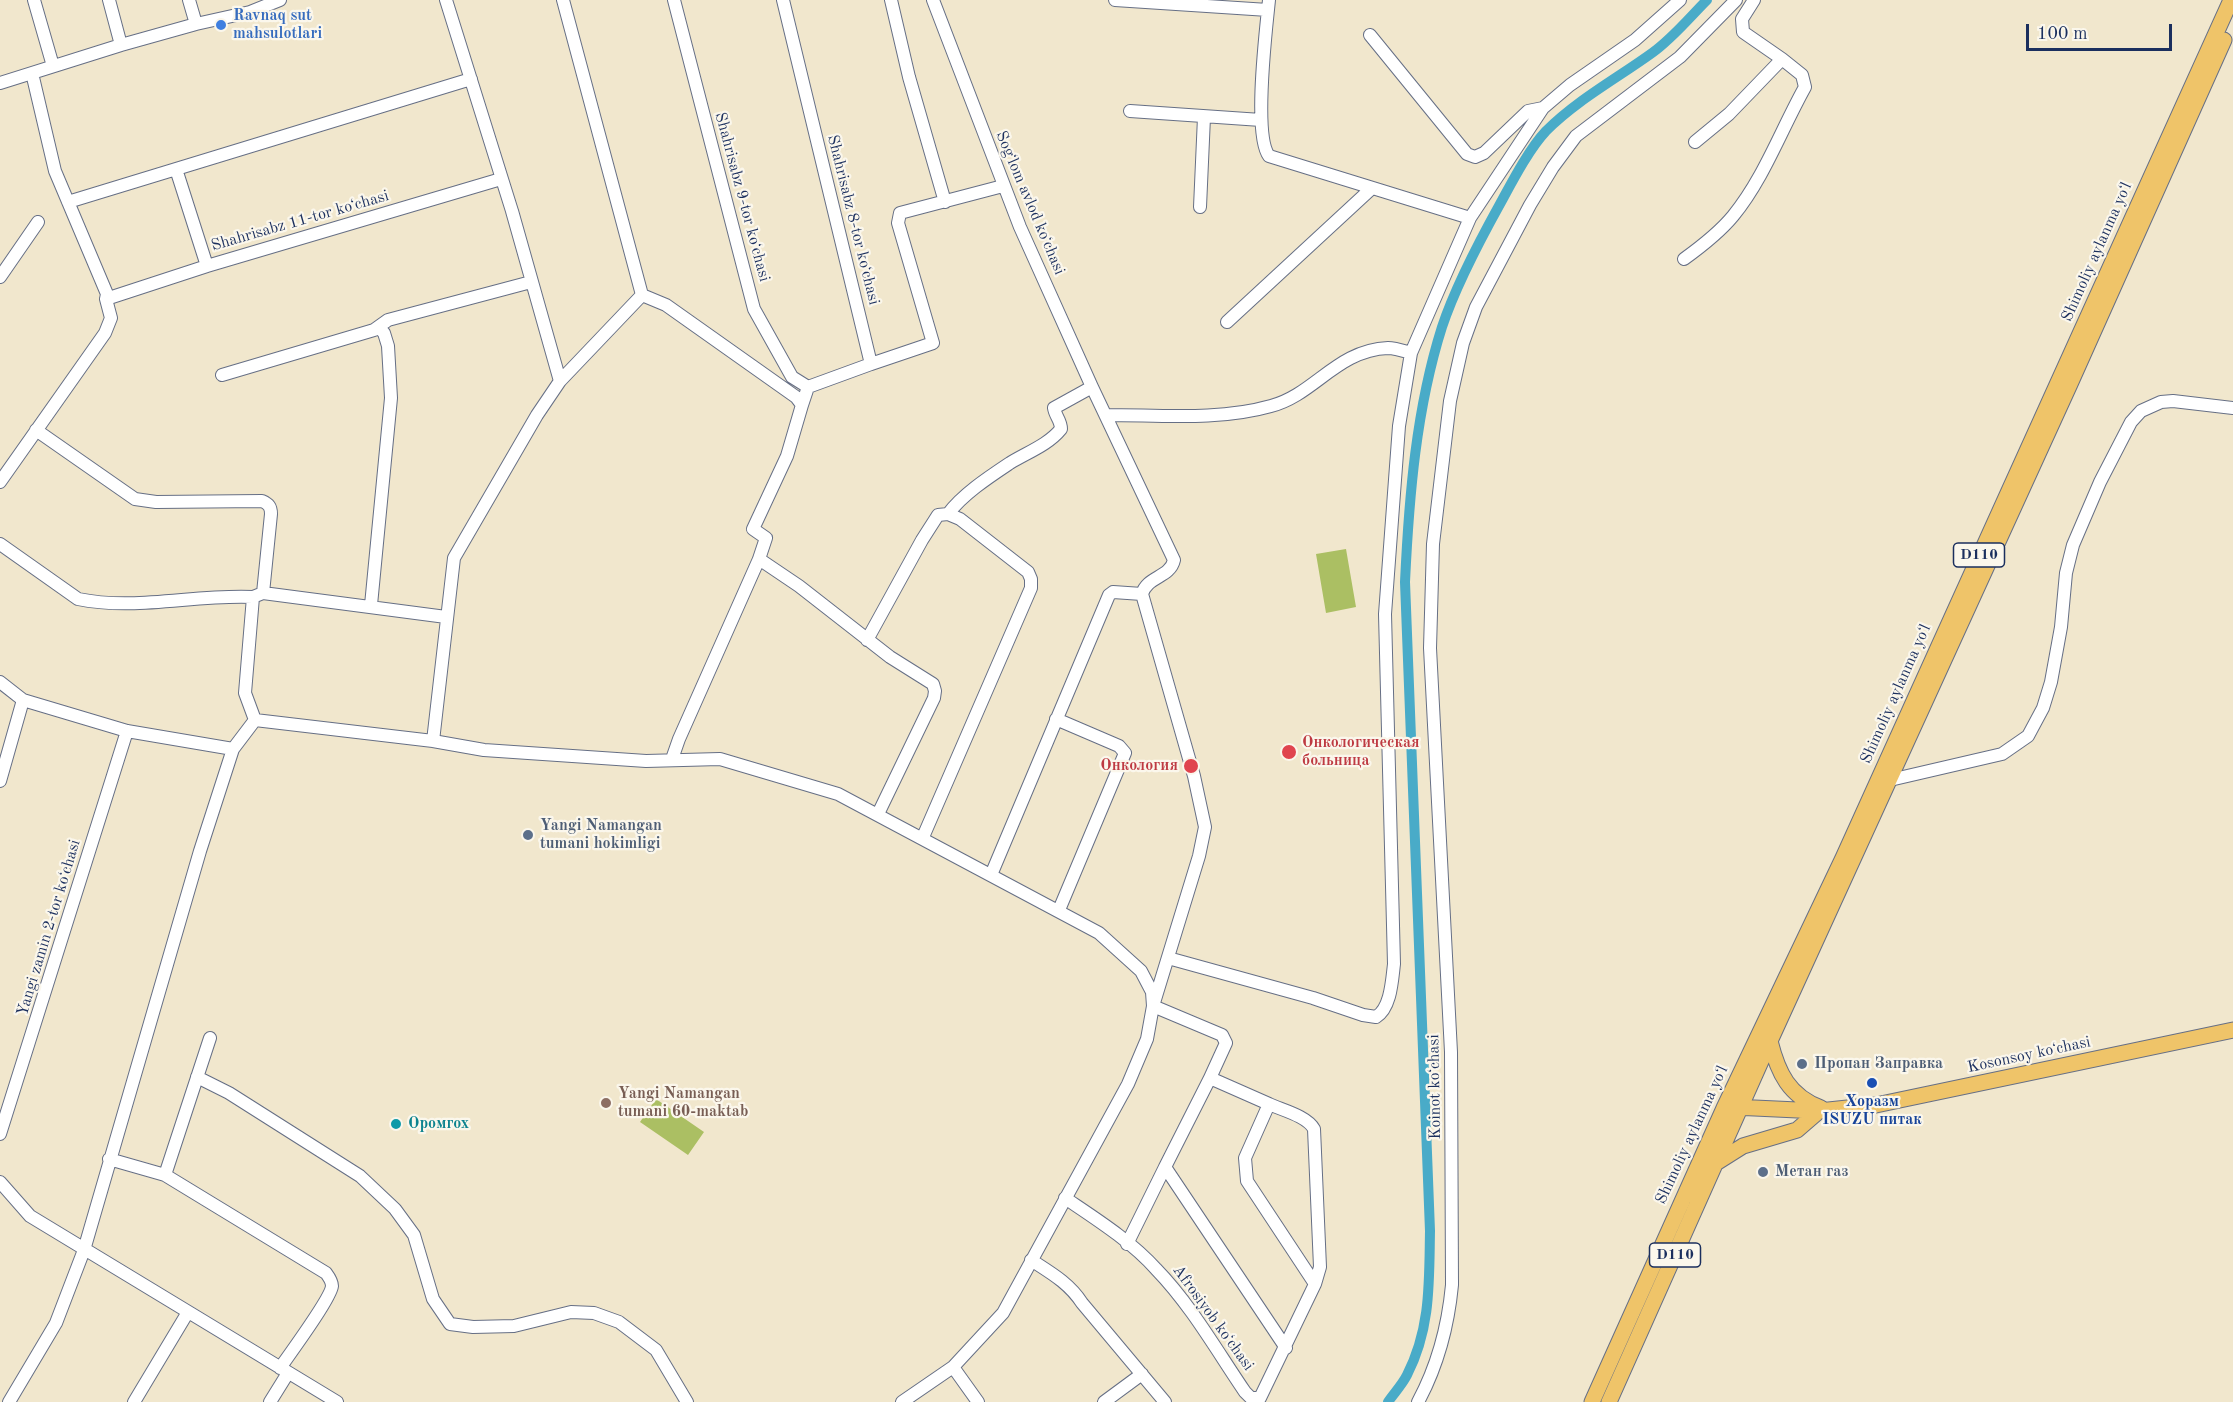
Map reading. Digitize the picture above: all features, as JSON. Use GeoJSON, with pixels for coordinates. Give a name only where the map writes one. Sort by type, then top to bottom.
{"type":"FeatureCollection","features":[{"type":"Feature","properties":{"kind":"main road","name":"Shimoliy aylanma yoʻl"},"geometry":{"type":"LineString","coordinates":[[2150,191],[2230,0]]}},
{"type":"Feature","properties":{"kind":"main road","name":"Shimoliy aylanma yoʻl"},"geometry":{"type":"LineString","coordinates":[[1592,1402],[1724,1108],[2047,419],[2150,191],[2233,19]]}},
{"type":"Feature","properties":{"kind":"main road","name":"Shimoliy aylanma yoʻl"},"geometry":{"type":"LineString","coordinates":[[1610,1402],[1770,1041],[1890,780],[2047,419]]}},
{"type":"Feature","properties":{"kind":"main road","name":"Kosonsoy koʻchasi"},"geometry":{"type":"LineString","coordinates":[[1724,1108],[1823,1111],[1898,1101],[2233,1030]]}},
{"type":"Feature","properties":{"kind":"main road"},"geometry":{"type":"LineString","coordinates":[[1716,1163],[1743,1146],[1797,1130],[1823,1111],[1790,1089],[1776,1064],[1770,1041]]}},
{"type":"Feature","properties":{"kind":"street"},"geometry":{"type":"LineString","coordinates":[[34,0],[53,66]]}},
{"type":"Feature","properties":{"kind":"street"},"geometry":{"type":"LineString","coordinates":[[109,0],[121,45]]}},
{"type":"Feature","properties":{"kind":"street"},"geometry":{"type":"LineString","coordinates":[[189,0],[195,24]]}},
{"type":"Feature","properties":{"kind":"street"},"geometry":{"type":"LineString","coordinates":[[446,0],[512,211],[560,381]]}},
{"type":"Feature","properties":{"kind":"street"},"geometry":{"type":"LineString","coordinates":[[564,0],[642,295]]}},
{"type":"Feature","properties":{"kind":"street","name":"Shahrisabz 9-tor koʻchasi"},"geometry":{"type":"LineString","coordinates":[[674,0],[754,309],[792,377],[808,387]]}},
{"type":"Feature","properties":{"kind":"street","name":"Shahrisabz 8-tor koʻchasi"},"geometry":{"type":"LineString","coordinates":[[783,0],[871,364]]}},
{"type":"Feature","properties":{"kind":"street"},"geometry":{"type":"LineString","coordinates":[[891,0],[909,77],[945,202]]}},
{"type":"Feature","properties":{"kind":"street","name":"Sogʻlom avlod koʻchasi"},"geometry":{"type":"LineString","coordinates":[[933,0],[1003,186],[1092,387],[1174,560],[1168,572],[1149,581],[1142,594]]}},
{"type":"Feature","properties":{"kind":"street"},"geometry":{"type":"LineString","coordinates":[[1115,0],[1268,5],[1261,120],[1263,144],[1269,156],[1470,218]]}},
{"type":"Feature","properties":{"kind":"street"},"geometry":{"type":"LineString","coordinates":[[1168,958],[1313,998],[1363,1015],[1376,1017],[1383,1010],[1391,985],[1394,964],[1385,614],[1399,426],[1411,353],[1470,218],[1543,108],[1570,85],[1635,40],[1680,0]]}},
{"type":"Feature","properties":{"kind":"street","name":"Koinot koʻchasi"},"geometry":{"type":"LineString","coordinates":[[1418,1402],[1434,1370],[1442,1346],[1448,1321],[1452,1285],[1451,1052],[1430,648],[1433,544],[1450,401],[1463,344],[1476,307],[1530,205],[1553,167],[1576,136],[1680,57],[1736,0]]}},
{"type":"Feature","properties":{"kind":"street"},"geometry":{"type":"LineString","coordinates":[[1684,259],[1707,242],[1732,218],[1746,199],[1805,87],[1802,75],[1743,32],[1742,19],[1754,0]]}},
{"type":"Feature","properties":{"kind":"street"},"geometry":{"type":"LineString","coordinates":[[0,83],[121,45],[195,24],[250,12],[272,1]]}},
{"type":"Feature","properties":{"kind":"street"},"geometry":{"type":"LineString","coordinates":[[1370,35],[1467,154],[1475,157],[1485,153],[1528,111],[1543,108]]}},
{"type":"Feature","properties":{"kind":"street"},"geometry":{"type":"LineString","coordinates":[[1695,142],[1729,114],[1782,59]]}},
{"type":"Feature","properties":{"kind":"street"},"geometry":{"type":"LineString","coordinates":[[0,482],[105,333],[111,318],[106,299],[107,294],[55,171],[32,73]]}},
{"type":"Feature","properties":{"kind":"street"},"geometry":{"type":"LineString","coordinates":[[68,202],[471,79]]}},
{"type":"Feature","properties":{"kind":"street"},"geometry":{"type":"LineString","coordinates":[[1130,111],[1261,120]]}},
{"type":"Feature","properties":{"kind":"street"},"geometry":{"type":"LineString","coordinates":[[1200,207],[1204,117]]}},
{"type":"Feature","properties":{"kind":"street","name":"Shahrisabz 11-tor koʻchasi"},"geometry":{"type":"LineString","coordinates":[[176,169],[207,266],[501,179]]}},
{"type":"Feature","properties":{"kind":"street"},"geometry":{"type":"LineString","coordinates":[[672,759],[759,559],[766,538],[753,529],[788,456],[808,387],[933,343],[898,217],[903,211],[1003,186]]}},
{"type":"Feature","properties":{"kind":"street"},"geometry":{"type":"LineString","coordinates":[[1227,322],[1372,188]]}},
{"type":"Feature","properties":{"kind":"street"},"geometry":{"type":"LineString","coordinates":[[0,277],[38,222]]}},
{"type":"Feature","properties":{"kind":"street"},"geometry":{"type":"LineString","coordinates":[[106,299],[207,266]]}},
{"type":"Feature","properties":{"kind":"street"},"geometry":{"type":"LineString","coordinates":[[222,375],[374,330],[388,320],[531,282]]}},
{"type":"Feature","properties":{"kind":"street"},"geometry":{"type":"LineString","coordinates":[[433,741],[454,558],[537,415],[560,381],[642,295]]}},
{"type":"Feature","properties":{"kind":"street"},"geometry":{"type":"LineString","coordinates":[[642,295],[666,305],[796,397],[802,405]]}},
{"type":"Feature","properties":{"kind":"street"},"geometry":{"type":"LineString","coordinates":[[371,605],[391,398],[388,346],[384,333],[378,327]]}},
{"type":"Feature","properties":{"kind":"street"},"geometry":{"type":"LineString","coordinates":[[1106,415],[1219,415],[1268,407],[1279,404],[1300,392],[1335,365],[1361,353],[1390,348],[1411,353]]}},
{"type":"Feature","properties":{"kind":"street"},"geometry":{"type":"LineString","coordinates":[[948,514],[956,504],[1010,463],[1054,438],[1061,429],[1061,422],[1054,413],[1054,408],[1092,387]]}},
{"type":"Feature","properties":{"kind":"street"},"geometry":{"type":"LineString","coordinates":[[1890,780],[2002,754],[2028,736],[2043,708],[2051,682],[2061,627],[2066,573],[2073,545],[2104,473],[2131,422],[2141,411],[2161,402],[2173,401],[2233,408]]}},
{"type":"Feature","properties":{"kind":"street"},"geometry":{"type":"LineString","coordinates":[[36,430],[135,500],[156,502],[262,501],[271,508],[245,693],[255,720]]}},
{"type":"Feature","properties":{"kind":"street"},"geometry":{"type":"LineString","coordinates":[[867,640],[938,515],[948,514],[960,519],[1028,572],[1031,579],[1030,588],[923,837]]}},
{"type":"Feature","properties":{"kind":"street"},"geometry":{"type":"LineString","coordinates":[[0,544],[78,599],[93,602],[131,604],[258,595],[371,605],[446,617]]}},
{"type":"Feature","properties":{"kind":"street"},"geometry":{"type":"LineString","coordinates":[[759,559],[799,586],[867,640],[929,681],[935,691],[926,717],[878,814]]}},
{"type":"Feature","properties":{"kind":"street"},"geometry":{"type":"LineString","coordinates":[[902,1402],[952,1367],[1003,1313],[1132,1076],[1147,1039],[1153,1006],[1199,856],[1205,827],[1194,776],[1142,594],[1113,592],[1109,595],[991,875]]}},
{"type":"Feature","properties":{"kind":"street"},"geometry":{"type":"LineString","coordinates":[[0,682],[23,700],[127,731],[233,749]]}},
{"type":"Feature","properties":{"kind":"street"},"geometry":{"type":"LineString","coordinates":[[0,781],[23,700]]}},
{"type":"Feature","properties":{"kind":"street"},"geometry":{"type":"LineString","coordinates":[[255,720],[433,741],[484,750],[646,761],[720,759],[838,794],[923,837],[1099,933],[1141,971],[1152,992],[1153,1006]]}},
{"type":"Feature","properties":{"kind":"street"},"geometry":{"type":"LineString","coordinates":[[9,1402],[56,1323],[84,1250],[200,851],[233,749],[255,720]]}},
{"type":"Feature","properties":{"kind":"street"},"geometry":{"type":"LineString","coordinates":[[1056,720],[1119,746],[1125,753],[1059,910]]}},
{"type":"Feature","properties":{"kind":"street","name":"Yangi zamin 2-tor koʻchasi"},"geometry":{"type":"LineString","coordinates":[[0,1134],[127,731]]}},
{"type":"Feature","properties":{"kind":"street"},"geometry":{"type":"LineString","coordinates":[[1127,1244],[1225,1047],[1225,1038],[1215,1032],[1153,1006]]}},
{"type":"Feature","properties":{"kind":"street"},"geometry":{"type":"LineString","coordinates":[[165,1175],[210,1038]]}},
{"type":"Feature","properties":{"kind":"street"},"geometry":{"type":"LineString","coordinates":[[197,1077],[229,1094],[360,1176],[387,1201],[414,1235],[433,1299],[450,1324],[472,1327],[514,1326],[571,1312],[594,1313],[619,1322],[656,1350],[687,1402]]}},
{"type":"Feature","properties":{"kind":"street","name":"Afrosiyob koʻchasi"},"geometry":{"type":"LineString","coordinates":[[1065,1198],[1154,1266],[1245,1392],[1251,1398],[1257,1399],[1262,1395],[1315,1284],[1320,1267],[1314,1129],[1313,1125],[1306,1121],[1210,1078]]}},
{"type":"Feature","properties":{"kind":"street"},"geometry":{"type":"LineString","coordinates":[[1269,1104],[1245,1158],[1247,1181],[1315,1284]]}},
{"type":"Feature","properties":{"kind":"street"},"geometry":{"type":"LineString","coordinates":[[109,1159],[165,1175],[326,1273],[331,1279],[332,1286],[324,1303],[284,1371],[270,1402]]}},
{"type":"Feature","properties":{"kind":"street"},"geometry":{"type":"LineString","coordinates":[[1165,1167],[1286,1348]]}},
{"type":"Feature","properties":{"kind":"street"},"geometry":{"type":"LineString","coordinates":[[0,1182],[30,1216],[337,1402]]}},
{"type":"Feature","properties":{"kind":"street"},"geometry":{"type":"LineString","coordinates":[[1031,1260],[1074,1290],[1107,1334],[1165,1402]]}},
{"type":"Feature","properties":{"kind":"street"},"geometry":{"type":"LineString","coordinates":[[134,1402],[188,1312]]}},
{"type":"Feature","properties":{"kind":"street"},"geometry":{"type":"LineString","coordinates":[[952,1367],[978,1402]]}},
{"type":"Feature","properties":{"kind":"street"},"geometry":{"type":"LineString","coordinates":[[1104,1402],[1142,1374]]}},
{"type":"Feature","properties":{"kind":"green space"},"geometry":{"type":"Polygon","coordinates":[[[1346,549],[1356,607],[1326,613],[1316,554],[1346,549]]]}},
{"type":"Feature","properties":{"kind":"green space"},"geometry":{"type":"Polygon","coordinates":[[[656,1099],[704,1132],[688,1155],[640,1122],[656,1099]]]}},
{"type":"Feature","properties":{"kind":"waterway"},"geometry":{"type":"LineString","coordinates":[[1388,1402],[1407,1375],[1421,1340],[1425,1322],[1429,1268],[1430,1231],[1405,582],[1415,453],[1433,358],[1447,312],[1476,248],[1533,147],[1546,131],[1571,109],[1674,35],[1707,0]]}},
{"type":"Feature","properties":{"kind":"place","name":"Ravnaq sut mahsulotlari"},"geometry":{"type":"Point","coordinates":[221,25]}},
{"type":"Feature","properties":{"kind":"place","name":"Онкологическая больница"},"geometry":{"type":"Point","coordinates":[1289,752]}},
{"type":"Feature","properties":{"kind":"place","name":"Онкология"},"geometry":{"type":"Point","coordinates":[1191,766]}},
{"type":"Feature","properties":{"kind":"place","name":"Yangi Namangan tumani hokimligi"},"geometry":{"type":"Point","coordinates":[528,835]}},
{"type":"Feature","properties":{"kind":"place","name":"Пропан Заправка"},"geometry":{"type":"Point","coordinates":[1802,1064]}},
{"type":"Feature","properties":{"kind":"place","name":"Хоразм ISUZU питак"},"geometry":{"type":"Point","coordinates":[1872,1083]}},
{"type":"Feature","properties":{"kind":"place","name":"Yangi Namangan tumani 60-maktab"},"geometry":{"type":"Point","coordinates":[606,1103]}},
{"type":"Feature","properties":{"kind":"place","name":"Оромгох"},"geometry":{"type":"Point","coordinates":[396,1124]}},
{"type":"Feature","properties":{"kind":"place","name":"Метан газ"},"geometry":{"type":"Point","coordinates":[1763,1172]}}]}
